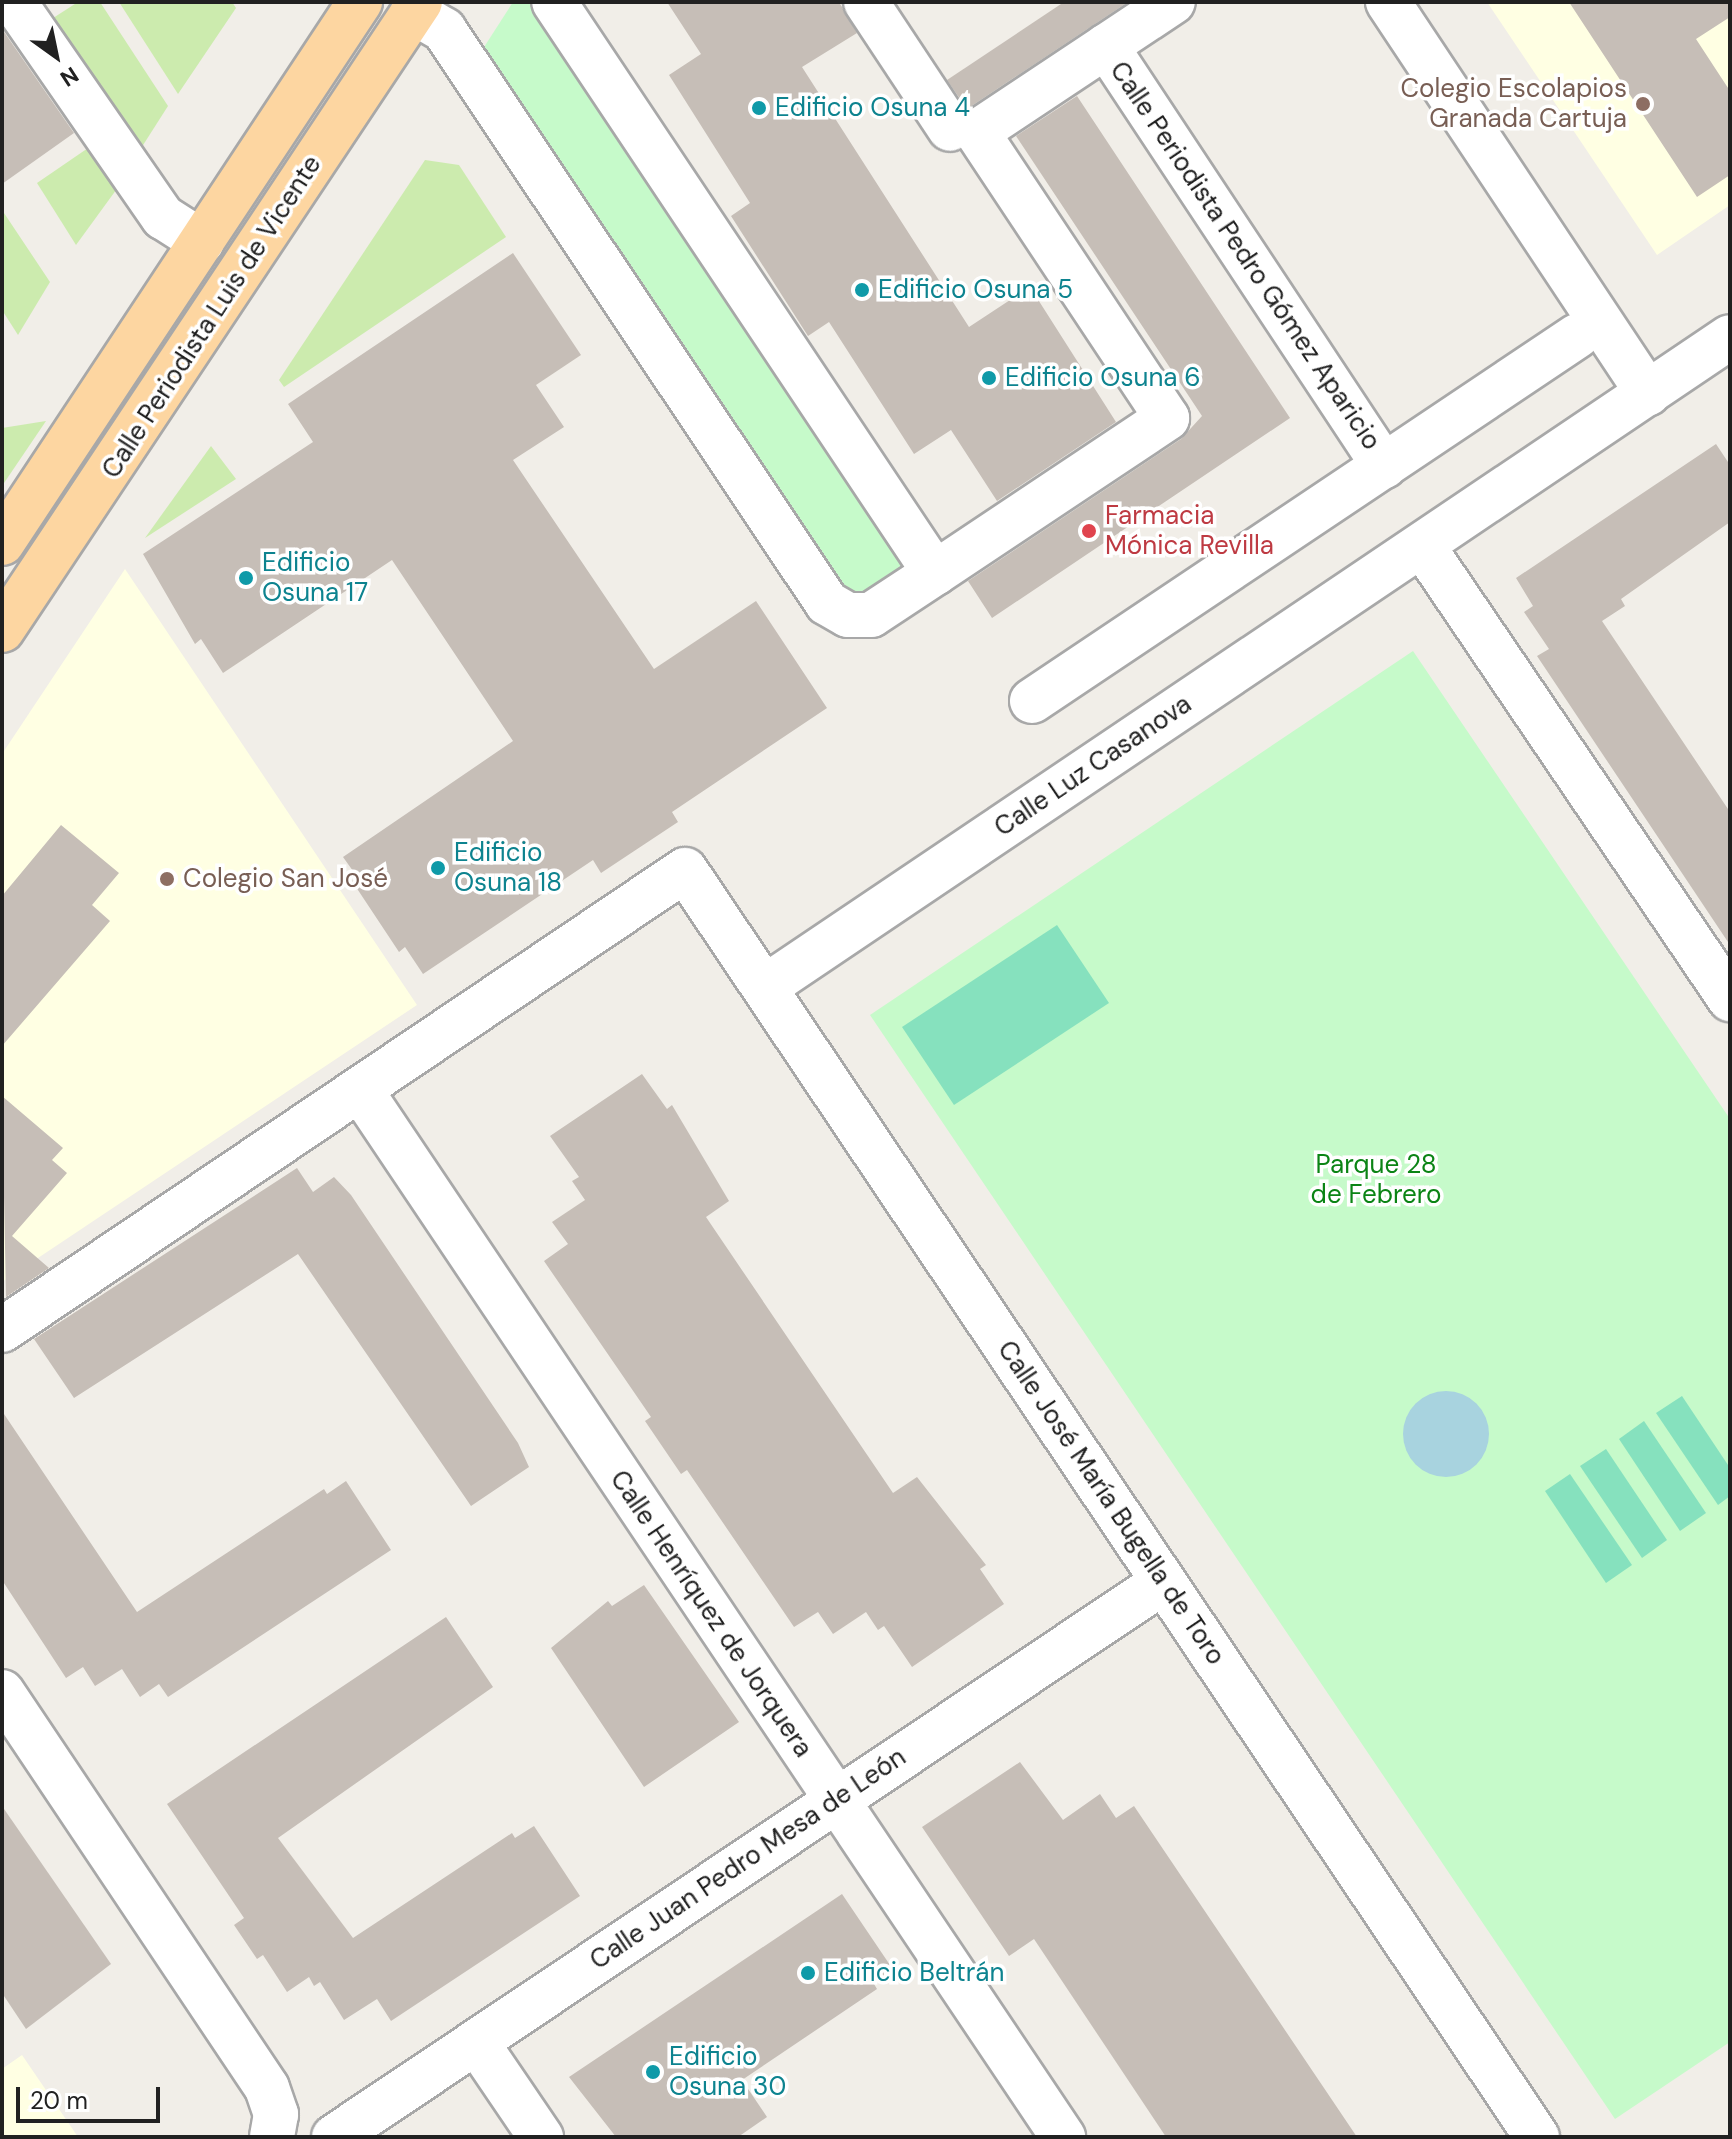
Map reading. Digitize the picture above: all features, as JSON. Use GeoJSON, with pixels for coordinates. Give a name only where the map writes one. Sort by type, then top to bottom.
{"type":"FeatureCollection","features":[{"type":"Feature","properties":{"kind":"main road","name":"Calle Periodista Luis de Vicente"},"geometry":{"type":"LineString","coordinates":[[2,543],[360,2]]}},
{"type":"Feature","properties":{"kind":"main road","name":"Calle Periodista Luis de Vicente"},"geometry":{"type":"LineString","coordinates":[[2,630],[416,7]]}},
{"type":"Feature","properties":{"kind":"street"},"geometry":{"type":"LineString","coordinates":[[14,2],[163,217],[202,242]]}},
{"type":"Feature","properties":{"kind":"street"},"geometry":{"type":"LineString","coordinates":[[554,2],[935,573]]}},
{"type":"Feature","properties":{"kind":"street"},"geometry":{"type":"LineString","coordinates":[[416,7],[444,30],[827,603],[848,615],[871,615],[1167,418],[963,130],[866,2]]}},
{"type":"Feature","properties":{"kind":"street"},"geometry":{"type":"LineString","coordinates":[[963,130],[1106,46],[1173,2]]}},
{"type":"Feature","properties":{"kind":"street"},"geometry":{"type":"LineString","coordinates":[[1388,2],[1648,393]]}},
{"type":"Feature","properties":{"kind":"street","name":"Calle Periodista Pedro Gómez Aparicio"},"geometry":{"type":"LineString","coordinates":[[1106,46],[1384,466]]}},
{"type":"Feature","properties":{"kind":"street"},"geometry":{"type":"LineString","coordinates":[[1032,701],[1577,336]]}},
{"type":"Feature","properties":{"kind":"street","name":"Calle Luz Casanova"},"geometry":{"type":"LineString","coordinates":[[765,987],[1730,337]]}},
{"type":"Feature","properties":{"kind":"street"},"geometry":{"type":"LineString","coordinates":[[1422,545],[1730,999]]}},
{"type":"Feature","properties":{"kind":"street","name":"Calle José María Bugella de Toro"},"geometry":{"type":"LineString","coordinates":[[361,1091],[382,1070],[685,870],[1537,2137]]}},
{"type":"Feature","properties":{"kind":"street"},"geometry":{"type":"LineString","coordinates":[[2,1330],[361,1091]]}},
{"type":"Feature","properties":{"kind":"street","name":"Calle Henríquez de Jorquera"},"geometry":{"type":"LineString","coordinates":[[361,1091],[1063,2137]]}},
{"type":"Feature","properties":{"kind":"street","name":"Calle Juan Pedro Mesa de León"},"geometry":{"type":"LineString","coordinates":[[334,2137],[1163,1582]]}},
{"type":"Feature","properties":{"kind":"street"},"geometry":{"type":"LineString","coordinates":[[2,1692],[267,2088],[276,2114],[272,2137]]}},
{"type":"Feature","properties":{"kind":"street"},"geometry":{"type":"LineString","coordinates":[[477,2043],[541,2137]]}},
{"type":"Feature","properties":{"kind":"shaded area","name":"Colegio Escolapios Granada Cartuja"},"geometry":{"type":"Polygon","coordinates":[[[1487,2],[1730,2],[1730,205],[1657,255],[1487,2]]]}},
{"type":"Feature","properties":{"kind":"shaded area","name":"Colegio San José"},"geometry":{"type":"Polygon","coordinates":[[[125,569],[417,1005],[2,1282],[2,754],[125,569]]]}},
{"type":"Feature","properties":{"kind":"shaded area"},"geometry":{"type":"Polygon","coordinates":[[[22,2055],[78,2137],[2,2137],[2,2069],[22,2055]]]}},
{"type":"Feature","properties":{"kind":"green space"},"geometry":{"type":"Polygon","coordinates":[[[78,2],[100,2],[168,106],[138,153],[50,20],[78,2]]]}},
{"type":"Feature","properties":{"kind":"green space"},"geometry":{"type":"Polygon","coordinates":[[[119,2],[232,2],[236,8],[178,94],[119,2]]]}},
{"type":"Feature","properties":{"kind":"green space"},"geometry":{"type":"Polygon","coordinates":[[[513,2],[539,2],[907,553],[904,574],[862,603],[837,596],[477,58],[513,2]]]}},
{"type":"Feature","properties":{"kind":"green space"},"geometry":{"type":"Polygon","coordinates":[[[91,146],[119,186],[76,245],[37,183],[91,146]]]}},
{"type":"Feature","properties":{"kind":"green space"},"geometry":{"type":"Polygon","coordinates":[[[425,160],[459,165],[506,237],[284,387],[279,380],[425,160]]]}},
{"type":"Feature","properties":{"kind":"green space"},"geometry":{"type":"Polygon","coordinates":[[[2,210],[50,282],[18,335],[2,310],[2,210]]]}},
{"type":"Feature","properties":{"kind":"green space"},"geometry":{"type":"Polygon","coordinates":[[[46,421],[2,486],[2,428],[46,421]]]}},
{"type":"Feature","properties":{"kind":"green space"},"geometry":{"type":"Polygon","coordinates":[[[211,446],[236,479],[145,538],[211,446]]]}},
{"type":"Feature","properties":{"kind":"green space","name":"Parque 28 de Febrero"},"geometry":{"type":"Polygon","coordinates":[[[1413,651],[1730,1119],[1730,2042],[1615,2119],[870,1015],[1413,651]]]}},
{"type":"Feature","properties":{"kind":"green space"},"geometry":{"type":"Polygon","coordinates":[[[1057,925],[1109,1003],[954,1105],[902,1027],[1057,925]]]}},
{"type":"Feature","properties":{"kind":"green space"},"geometry":{"type":"Polygon","coordinates":[[[1682,1396],[1730,1468],[1730,1496],[1718,1505],[1656,1413],[1682,1396]]]}},
{"type":"Feature","properties":{"kind":"green space"},"geometry":{"type":"Polygon","coordinates":[[[1644,1421],[1706,1513],[1680,1531],[1619,1439],[1644,1421]]]}},
{"type":"Feature","properties":{"kind":"green space"},"geometry":{"type":"Polygon","coordinates":[[[1606,1449],[1667,1540],[1642,1558],[1580,1466],[1606,1449]]]}},
{"type":"Feature","properties":{"kind":"green space"},"geometry":{"type":"Polygon","coordinates":[[[1570,1474],[1632,1565],[1606,1583],[1545,1491],[1570,1474]]]}},
{"type":"Feature","properties":{"kind":"water"},"geometry":{"type":"Polygon","coordinates":[[[1446,1391],[1470,1398],[1482,1410],[1489,1434],[1482,1458],[1470,1470],[1446,1477],[1422,1470],[1410,1458],[1403,1434],[1410,1410],[1422,1398],[1446,1391]]]}},
{"type":"Feature","properties":{"kind":"building"},"geometry":{"type":"Polygon","coordinates":[[[667,2],[839,2],[857,33],[802,67],[969,327],[1030,287],[1116,422],[997,501],[951,430],[914,454],[829,322],[808,336],[731,216],[750,203],[669,75],[701,54],[667,2]]]}},
{"type":"Feature","properties":{"kind":"building"},"geometry":{"type":"Polygon","coordinates":[[[1064,2],[1128,2],[967,109],[947,80],[1064,2]]]}},
{"type":"Feature","properties":{"kind":"building"},"geometry":{"type":"Polygon","coordinates":[[[1569,2],[1730,2],[1730,17],[1696,39],[1730,91],[1730,175],[1697,197],[1569,2]]]}},
{"type":"Feature","properties":{"kind":"building"},"geometry":{"type":"Polygon","coordinates":[[[2,29],[74,133],[2,184],[2,29]]]}},
{"type":"Feature","properties":{"kind":"building"},"geometry":{"type":"Polygon","coordinates":[[[1077,96],[1290,418],[992,618],[968,581],[1181,439],[1202,416],[1016,136],[1077,96]]]}},
{"type":"Feature","properties":{"kind":"building"},"geometry":{"type":"Polygon","coordinates":[[[513,253],[581,355],[536,385],[564,427],[513,460],[654,669],[756,601],[827,708],[672,812],[678,822],[601,873],[593,860],[423,974],[405,947],[399,952],[352,881],[358,878],[343,857],[513,741],[392,560],[223,673],[201,639],[195,644],[143,554],[313,442],[288,404],[513,253]]]}},
{"type":"Feature","properties":{"kind":"building"},"geometry":{"type":"Polygon","coordinates":[[[1716,444],[1730,465],[1730,522],[1621,599],[1625,606],[1602,621],[1730,812],[1730,945],[1537,656],[1549,649],[1524,612],[1533,606],[1516,578],[1716,444]]]}},
{"type":"Feature","properties":{"kind":"building"},"geometry":{"type":"Polygon","coordinates":[[[61,825],[119,873],[92,905],[110,921],[2,1046],[2,896],[61,825]]]}},
{"type":"Feature","properties":{"kind":"building"},"geometry":{"type":"Polygon","coordinates":[[[642,1074],[667,1109],[672,1105],[729,1201],[706,1217],[893,1493],[917,1477],[986,1565],[980,1569],[1004,1604],[912,1667],[884,1626],[878,1630],[866,1612],[833,1634],[818,1612],[794,1627],[687,1470],[681,1474],[645,1421],[651,1417],[544,1261],[568,1244],[552,1222],[585,1200],[572,1181],[579,1177],[550,1136],[642,1074]]]}},
{"type":"Feature","properties":{"kind":"building"},"geometry":{"type":"Polygon","coordinates":[[[2,1096],[63,1148],[52,1160],[67,1173],[12,1236],[49,1268],[6,1297],[2,1096]]]}},
{"type":"Feature","properties":{"kind":"building"},"geometry":{"type":"Polygon","coordinates":[[[297,1168],[313,1192],[334,1177],[351,1195],[518,1443],[529,1467],[471,1506],[298,1254],[74,1398],[34,1339],[297,1168]]]}},
{"type":"Feature","properties":{"kind":"building"},"geometry":{"type":"Polygon","coordinates":[[[2,1411],[137,1612],[324,1489],[327,1494],[346,1481],[391,1550],[168,1697],[159,1684],[140,1697],[122,1669],[95,1686],[83,1667],[66,1678],[2,1580],[2,1411]]]}},
{"type":"Feature","properties":{"kind":"building"},"geometry":{"type":"Polygon","coordinates":[[[644,1585],[739,1722],[644,1787],[551,1648],[608,1601],[612,1606],[644,1585]]]}},
{"type":"Feature","properties":{"kind":"building"},"geometry":{"type":"Polygon","coordinates":[[[446,1617],[493,1687],[278,1838],[353,1938],[512,1833],[515,1838],[534,1826],[580,1896],[391,2021],[377,1999],[344,2020],[320,1982],[314,1986],[309,1977],[287,1992],[263,1955],[257,1959],[234,1925],[244,1918],[167,1804],[446,1617]]]}},
{"type":"Feature","properties":{"kind":"building"},"geometry":{"type":"Polygon","coordinates":[[[1020,1762],[1063,1820],[1100,1794],[1116,1818],[1134,1806],[1357,2137],[1166,2137],[1034,1939],[1009,1956],[922,1827],[1020,1762]]]}},
{"type":"Feature","properties":{"kind":"building"},"geometry":{"type":"Polygon","coordinates":[[[2,1806],[111,1964],[26,2029],[2,1993],[2,1806]]]}},
{"type":"Feature","properties":{"kind":"building"},"geometry":{"type":"Polygon","coordinates":[[[842,1894],[892,1968],[874,1984],[877,1989],[742,2080],[767,2117],[738,2137],[616,2137],[569,2077],[842,1894]]]}},
{"type":"Feature","properties":{"kind":"place","name":"Colegio Escolapios Granada Cartuja"},"geometry":{"type":"Point","coordinates":[1643,104]}},
{"type":"Feature","properties":{"kind":"place","name":"Edificio Osuna 4"},"geometry":{"type":"Point","coordinates":[759,108]}},
{"type":"Feature","properties":{"kind":"place","name":"Edificio Osuna 5"},"geometry":{"type":"Point","coordinates":[862,290]}},
{"type":"Feature","properties":{"kind":"place","name":"Edificio Osuna 6"},"geometry":{"type":"Point","coordinates":[989,378]}},
{"type":"Feature","properties":{"kind":"place","name":"Farmacia Mónica Revilla"},"geometry":{"type":"Point","coordinates":[1089,531]}},
{"type":"Feature","properties":{"kind":"place","name":"Edificio Osuna 17"},"geometry":{"type":"Point","coordinates":[246,578]}},
{"type":"Feature","properties":{"kind":"place","name":"Edificio Osuna 18"},"geometry":{"type":"Point","coordinates":[438,868]}},
{"type":"Feature","properties":{"kind":"place","name":"Colegio San José"},"geometry":{"type":"Point","coordinates":[167,879]}},
{"type":"Feature","properties":{"kind":"place","name":"Edificio Beltrán"},"geometry":{"type":"Point","coordinates":[808,1973]}},
{"type":"Feature","properties":{"kind":"place","name":"Edificio Osuna 30"},"geometry":{"type":"Point","coordinates":[653,2072]}}]}
